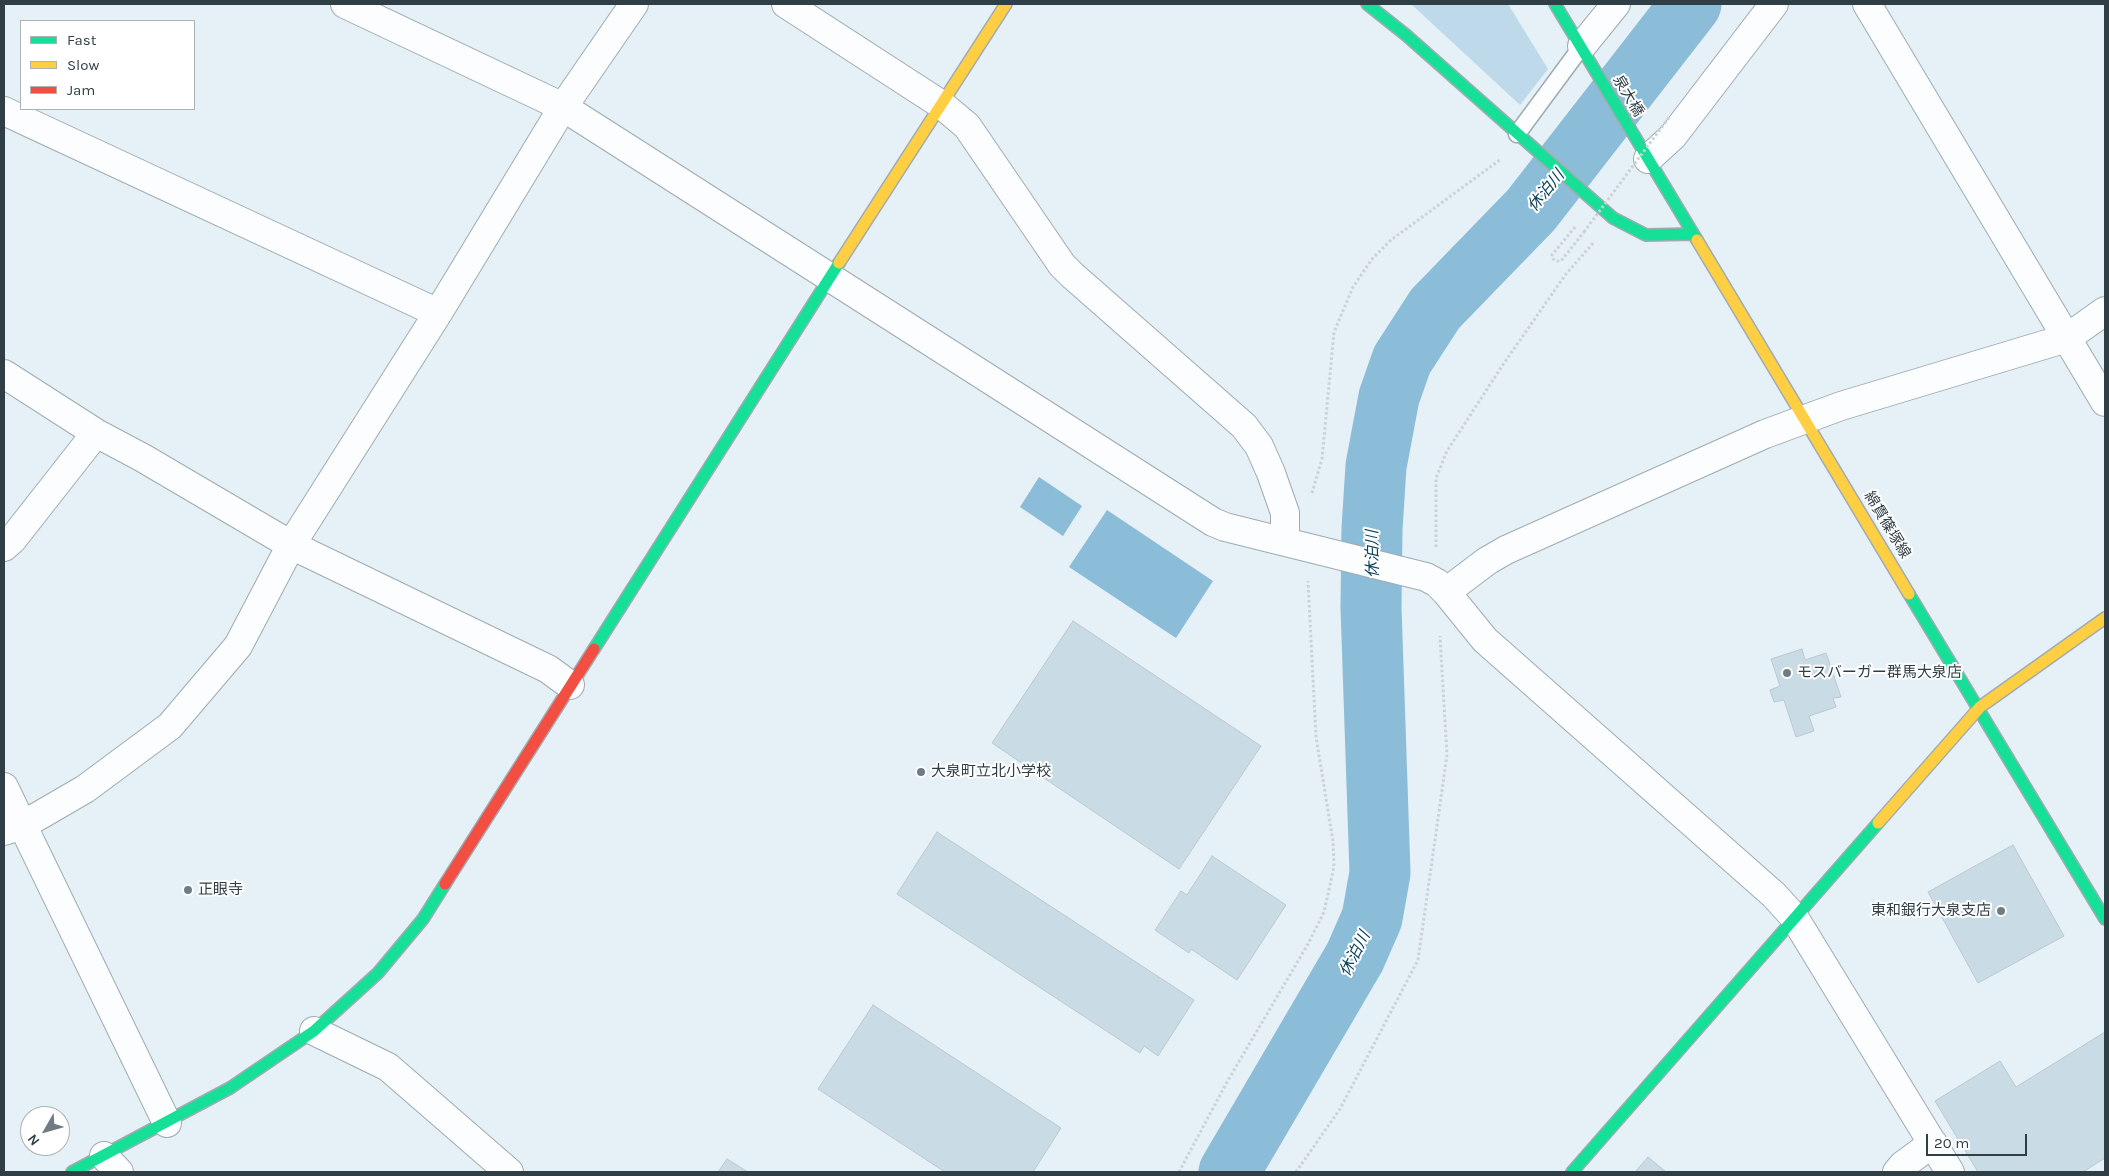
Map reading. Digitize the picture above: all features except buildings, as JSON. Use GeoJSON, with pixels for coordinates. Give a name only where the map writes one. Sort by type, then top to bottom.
{"type":"FeatureCollection","features":[{"type":"Feature","properties":{"kind":"street"},"geometry":{"type":"LineString","coordinates":[[345,4],[563,107],[1213,522],[1335,554],[1436,584],[1485,640],[1774,895],[1794,917],[1950,1172]]}},
{"type":"Feature","properties":{"kind":"street"},"geometry":{"type":"LineString","coordinates":[[13,828],[85,789],[170,726],[238,646],[291,545],[438,313],[563,107],[634,4]]}},
{"type":"Feature","properties":{"kind":"street"},"geometry":{"type":"LineString","coordinates":[[786,4],[942,105],[967,126],[1062,265],[1244,426],[1259,446],[1274,481],[1285,513],[1285,541]]}},
{"type":"Feature","properties":{"kind":"street"},"geometry":{"type":"LineString","coordinates":[[72,1172],[111,1164],[167,1123],[230,1088],[314,1031],[378,973],[423,919],[570,685],[1006,4]]}},
{"type":"Feature","properties":{"kind":"street"},"geometry":{"type":"LineString","coordinates":[[1367,4],[1406,35],[1612,218],[1646,235],[1693,234]]}},
{"type":"Feature","properties":{"kind":"street"},"geometry":{"type":"LineString","coordinates":[[1555,4],[1585,53],[1616,4]]}},
{"type":"Feature","properties":{"kind":"street"},"geometry":{"type":"LineString","coordinates":[[1644,154],[1678,130],[1774,4]]}},
{"type":"Feature","properties":{"kind":"street"},"geometry":{"type":"LineString","coordinates":[[1866,4],[2105,402]]}},
{"type":"Feature","properties":{"kind":"street","name":"泉大橋"},"geometry":{"type":"LineString","coordinates":[[1585,53],[1644,154]]}},
{"type":"Feature","properties":{"kind":"street"},"geometry":{"type":"LineString","coordinates":[[4,111],[438,313]]}},
{"type":"Feature","properties":{"kind":"street","name":"綿貫篠塚線"},"geometry":{"type":"LineString","coordinates":[[1644,154],[1980,707],[2105,919]]}},
{"type":"Feature","properties":{"kind":"street"},"geometry":{"type":"LineString","coordinates":[[1436,584],[1487,561],[1514,546],[1764,434],[1841,406],[2067,338],[2105,311]]}},
{"type":"Feature","properties":{"kind":"street"},"geometry":{"type":"LineString","coordinates":[[4,374],[96,433],[144,458],[291,545],[548,669],[570,685]]}},
{"type":"Feature","properties":{"kind":"street"},"geometry":{"type":"LineString","coordinates":[[4,547],[12,540],[96,433]]}},
{"type":"Feature","properties":{"kind":"street"},"geometry":{"type":"LineString","coordinates":[[1572,1172],[1980,707],[2105,618]]}},
{"type":"Feature","properties":{"kind":"street"},"geometry":{"type":"LineString","coordinates":[[4,787],[13,828],[167,1123]]}},
{"type":"Feature","properties":{"kind":"street"},"geometry":{"type":"LineString","coordinates":[[314,1031],[388,1067],[509,1172]]}},
{"type":"Feature","properties":{"kind":"street"},"geometry":{"type":"LineString","coordinates":[[1897,1172],[1903,1165],[1933,1143]]}},
{"type":"Feature","properties":{"kind":"lane"},"geometry":{"type":"LineString","coordinates":[[1522,139],[1585,53]]}},
{"type":"Feature","properties":{"kind":"path"},"geometry":{"type":"LineString","coordinates":[[1576,225],[1552,255],[1552,258],[1556,261],[1561,261],[1584,232],[1670,116]]}},
{"type":"Feature","properties":{"kind":"path"},"geometry":{"type":"LineString","coordinates":[[1312,494],[1322,459],[1334,332],[1353,287],[1372,259],[1391,240],[1504,155]]}},
{"type":"Feature","properties":{"kind":"path"},"geometry":{"type":"LineString","coordinates":[[1436,584],[1436,478],[1448,451],[1502,366],[1566,274],[1612,218]]}},
{"type":"Feature","properties":{"kind":"path"},"geometry":{"type":"LineString","coordinates":[[1178,1172],[1227,1082],[1308,944],[1324,912],[1334,867],[1333,841],[1316,737],[1308,580]]}},
{"type":"Feature","properties":{"kind":"path"},"geometry":{"type":"LineString","coordinates":[[1296,1172],[1340,1110],[1418,960],[1447,755],[1440,631]]}},
{"type":"Feature","properties":{"kind":"shaded area"},"geometry":{"type":"Polygon","coordinates":[[[1411,4],[1508,4],[1548,69],[1520,105],[1411,4]]]}},
{"type":"Feature","properties":{"kind":"water"},"geometry":{"type":"Polygon","coordinates":[[[1039,477],[1082,506],[1063,536],[1020,507],[1039,477]]]}},
{"type":"Feature","properties":{"kind":"water"},"geometry":{"type":"Polygon","coordinates":[[[1107,510],[1213,581],[1176,638],[1069,567],[1107,510]]]}},
{"type":"Feature","properties":{"kind":"waterway","name":"休泊川"},"geometry":{"type":"LineString","coordinates":[[1229,1172],[1355,957],[1372,918],[1380,873],[1371,607],[1372,529],[1376,466],[1389,397],[1402,360],[1435,309],[1531,210],[1691,4]]}},
{"type":"Feature","properties":{"kind":"traffic: fast"},"geometry":{"type":"LineString","coordinates":[[1367,4],[1406,35],[1613,218],[1646,235],[1693,234]]}},
{"type":"Feature","properties":{"kind":"traffic: fast"},"geometry":{"type":"LineString","coordinates":[[1555,4],[1697,240]]}},
{"type":"Feature","properties":{"kind":"traffic: fast"},"geometry":{"type":"LineString","coordinates":[[594,649],[839,263]]}},
{"type":"Feature","properties":{"kind":"traffic: fast"},"geometry":{"type":"LineString","coordinates":[[1909,594],[2105,919]]}},
{"type":"Feature","properties":{"kind":"traffic: fast"},"geometry":{"type":"LineString","coordinates":[[1572,1172],[1878,823]]}},
{"type":"Feature","properties":{"kind":"traffic: fast"},"geometry":{"type":"LineString","coordinates":[[72,1172],[230,1088],[314,1031],[378,973],[423,919],[445,884]]}},
{"type":"Feature","properties":{"kind":"traffic: slow"},"geometry":{"type":"LineString","coordinates":[[839,263],[1006,4]]}},
{"type":"Feature","properties":{"kind":"traffic: slow"},"geometry":{"type":"LineString","coordinates":[[1697,240],[1909,594]]}},
{"type":"Feature","properties":{"kind":"traffic: slow"},"geometry":{"type":"LineString","coordinates":[[1878,823],[1980,707],[2105,618]]}},
{"type":"Feature","properties":{"kind":"traffic: jam"},"geometry":{"type":"LineString","coordinates":[[445,884],[594,649]]}},
{"type":"Feature","properties":{"kind":"place","name":"モスバーガー群馬大泉店"},"geometry":{"type":"Point","coordinates":[1787,673]}},
{"type":"Feature","properties":{"kind":"place","name":"大泉町立北小学校"},"geometry":{"type":"Point","coordinates":[921,772]}},
{"type":"Feature","properties":{"kind":"place","name":"正眼寺"},"geometry":{"type":"Point","coordinates":[188,890]}},
{"type":"Feature","properties":{"kind":"place","name":"東和銀行大泉支店"},"geometry":{"type":"Point","coordinates":[2001,911]}}]}
